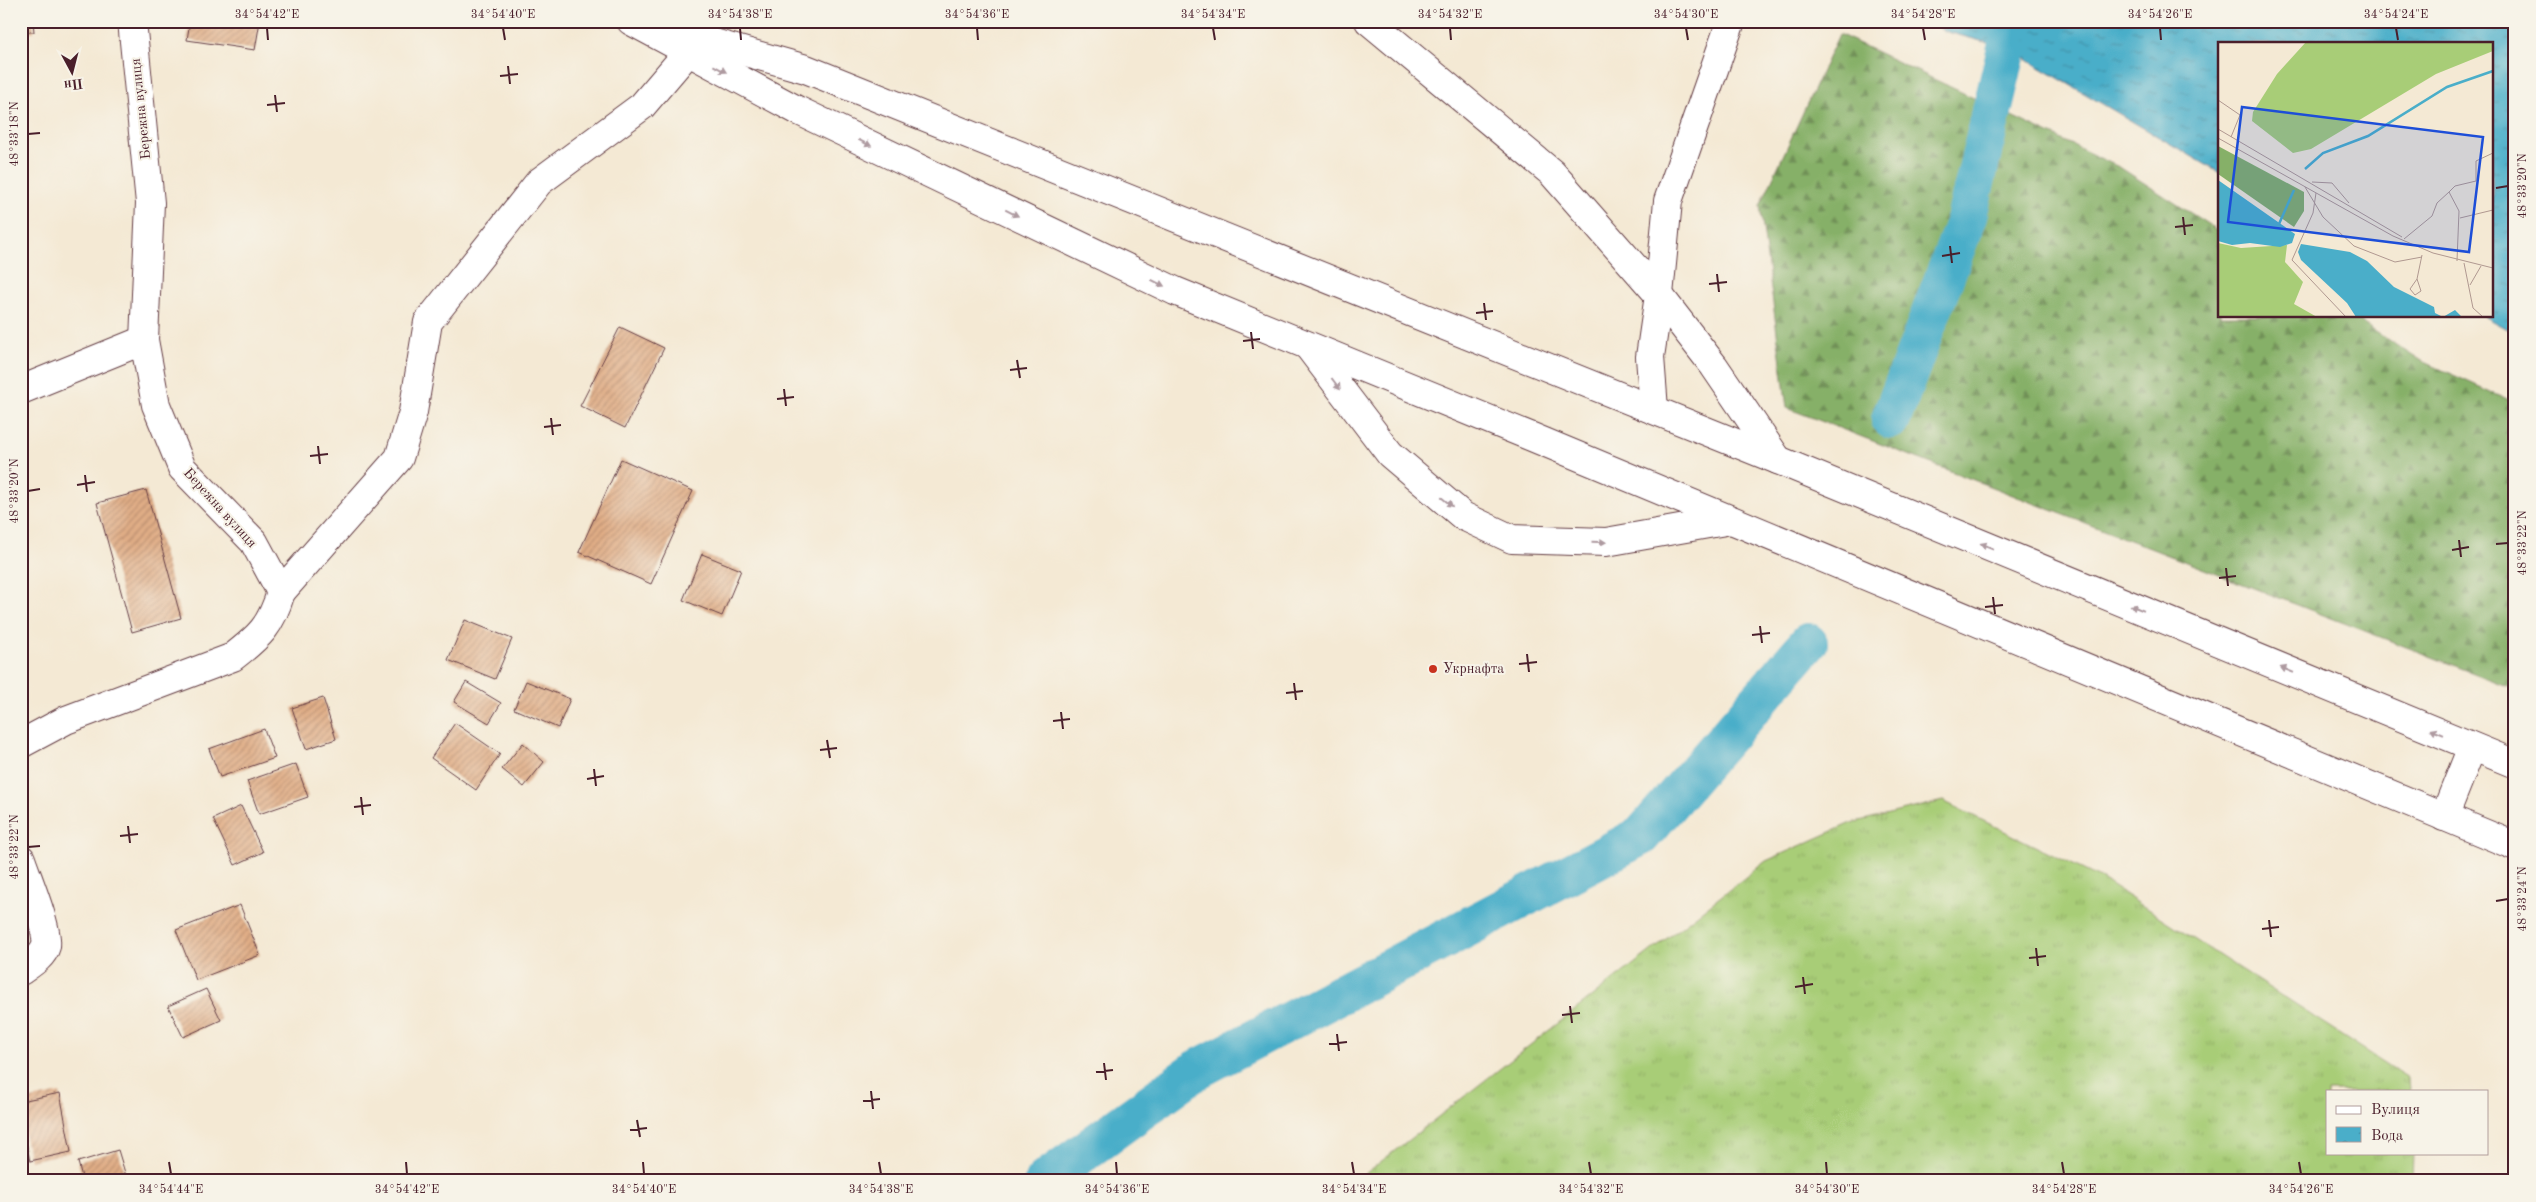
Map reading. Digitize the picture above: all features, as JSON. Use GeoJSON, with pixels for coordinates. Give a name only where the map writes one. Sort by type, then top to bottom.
{"type":"FeatureCollection","features":[{"type":"Feature","properties":{"kind":"street","name":"Бережна вулиця"},"geometry":{"type":"LineString","coordinates":[[132,21],[150,203],[144,340],[156,405],[182,468],[254,542],[281,592]]}},
{"type":"Feature","properties":{"kind":"street"},"geometry":{"type":"LineString","coordinates":[[631,21],[797,110],[1166,287],[2515,846]]}},
{"type":"Feature","properties":{"kind":"street"},"geometry":{"type":"LineString","coordinates":[[639,21],[806,69],[1654,409],[2515,764]]}},
{"type":"Feature","properties":{"kind":"street"},"geometry":{"type":"LineString","coordinates":[[1369,21],[1552,173],[1659,295],[1714,366],[1778,460]]}},
{"type":"Feature","properties":{"kind":"street"},"geometry":{"type":"LineString","coordinates":[[1654,409],[1650,357],[1659,295],[1668,201],[1732,21]]}},
{"type":"Feature","properties":{"kind":"street"},"geometry":{"type":"LineString","coordinates":[[21,744],[66,720],[233,657],[255,640],[275,615],[281,592],[399,458],[413,412],[428,322],[539,182],[642,106],[688,52]]}},
{"type":"Feature","properties":{"kind":"street"},"geometry":{"type":"LineString","coordinates":[[21,390],[144,340]]}},
{"type":"Feature","properties":{"kind":"street"},"geometry":{"type":"LineString","coordinates":[[1307,345],[1390,454],[1463,516],[1512,539],[1606,542],[1731,520]]}},
{"type":"Feature","properties":{"kind":"street"},"geometry":{"type":"LineString","coordinates":[[2444,817],[2472,747]]}},
{"type":"Feature","properties":{"kind":"street"},"geometry":{"type":"LineString","coordinates":[[21,859],[45,932],[46,947],[39,957],[21,971]]}},
{"type":"Feature","properties":{"kind":"green space"},"geometry":{"type":"Polygon","coordinates":[[[1839,34],[2121,168],[2218,231],[2218,318],[2354,318],[2416,358],[2515,403],[2515,689],[1787,408],[1760,206],[1839,34]]]}},
{"type":"Feature","properties":{"kind":"green space"},"geometry":{"type":"Polygon","coordinates":[[[1943,801],[2098,877],[2408,1078],[2409,1090],[2326,1090],[2326,1154],[2413,1154],[2412,1181],[1356,1181],[1766,861],[1851,823],[1943,801]]]}},
{"type":"Feature","properties":{"kind":"water"},"geometry":{"type":"Polygon","coordinates":[[[1927,21],[2515,21],[2515,333],[2488,318],[2494,318],[2494,42],[2218,42],[2218,172],[2007,48],[1944,31],[1927,21]]]}},
{"type":"Feature","properties":{"kind":"building"},"geometry":{"type":"Polygon","coordinates":[[[21,21],[33,21],[34,32],[21,32],[21,21]]]}},
{"type":"Feature","properties":{"kind":"building"},"geometry":{"type":"Polygon","coordinates":[[[190,21],[260,21],[255,50],[187,40],[190,21]]]}},
{"type":"Feature","properties":{"kind":"building"},"geometry":{"type":"Polygon","coordinates":[[[620,327],[664,348],[625,428],[580,406],[620,327]]]}},
{"type":"Feature","properties":{"kind":"building"},"geometry":{"type":"Polygon","coordinates":[[[621,459],[693,491],[651,584],[579,552],[621,459]]]}},
{"type":"Feature","properties":{"kind":"building"},"geometry":{"type":"Polygon","coordinates":[[[146,490],[181,618],[132,632],[97,503],[146,490]]]}},
{"type":"Feature","properties":{"kind":"building"},"geometry":{"type":"Polygon","coordinates":[[[702,554],[741,570],[722,616],[683,600],[702,554]]]}},
{"type":"Feature","properties":{"kind":"building"},"geometry":{"type":"Polygon","coordinates":[[[465,620],[512,639],[495,679],[448,660],[465,620]]]}},
{"type":"Feature","properties":{"kind":"building"},"geometry":{"type":"Polygon","coordinates":[[[526,681],[570,699],[558,728],[514,709],[526,681]]]}},
{"type":"Feature","properties":{"kind":"building"},"geometry":{"type":"Polygon","coordinates":[[[466,682],[501,703],[489,723],[454,702],[466,682]]]}},
{"type":"Feature","properties":{"kind":"building"},"geometry":{"type":"Polygon","coordinates":[[[323,698],[336,739],[306,749],[292,708],[323,698]]]}},
{"type":"Feature","properties":{"kind":"building"},"geometry":{"type":"Polygon","coordinates":[[[455,723],[500,754],[476,790],[431,758],[455,723]]]}},
{"type":"Feature","properties":{"kind":"building"},"geometry":{"type":"Polygon","coordinates":[[[264,729],[275,758],[220,777],[209,749],[264,729]]]}},
{"type":"Feature","properties":{"kind":"building"},"geometry":{"type":"Polygon","coordinates":[[[523,743],[544,762],[524,787],[502,769],[523,743]]]}},
{"type":"Feature","properties":{"kind":"building"},"geometry":{"type":"Polygon","coordinates":[[[296,764],[308,797],[259,814],[247,781],[296,764]]]}},
{"type":"Feature","properties":{"kind":"building"},"geometry":{"type":"Polygon","coordinates":[[[241,806],[263,852],[235,865],[213,819],[241,806]]]}},
{"type":"Feature","properties":{"kind":"building"},"geometry":{"type":"Polygon","coordinates":[[[240,905],[260,955],[196,980],[176,930],[240,905]]]}},
{"type":"Feature","properties":{"kind":"building"},"geometry":{"type":"Polygon","coordinates":[[[206,989],[221,1020],[183,1037],[168,1006],[206,989]]]}},
{"type":"Feature","properties":{"kind":"building"},"geometry":{"type":"Polygon","coordinates":[[[60,1093],[71,1152],[30,1161],[21,1118],[21,1101],[60,1093]]]}},
{"type":"Feature","properties":{"kind":"building"},"geometry":{"type":"Polygon","coordinates":[[[118,1150],[126,1176],[111,1181],[83,1181],[78,1162],[118,1150]]]}},
{"type":"Feature","properties":{"kind":"waterway"},"geometry":{"type":"LineString","coordinates":[[1891,419],[1966,220],[2007,48]]}},
{"type":"Feature","properties":{"kind":"waterway"},"geometry":{"type":"LineString","coordinates":[[1044,1181],[1198,1069],[1641,836],[1808,643]]}},
{"type":"Feature","properties":{"kind":"place","name":"Укрнафта"},"geometry":{"type":"Point","coordinates":[1433,669]}}]}
